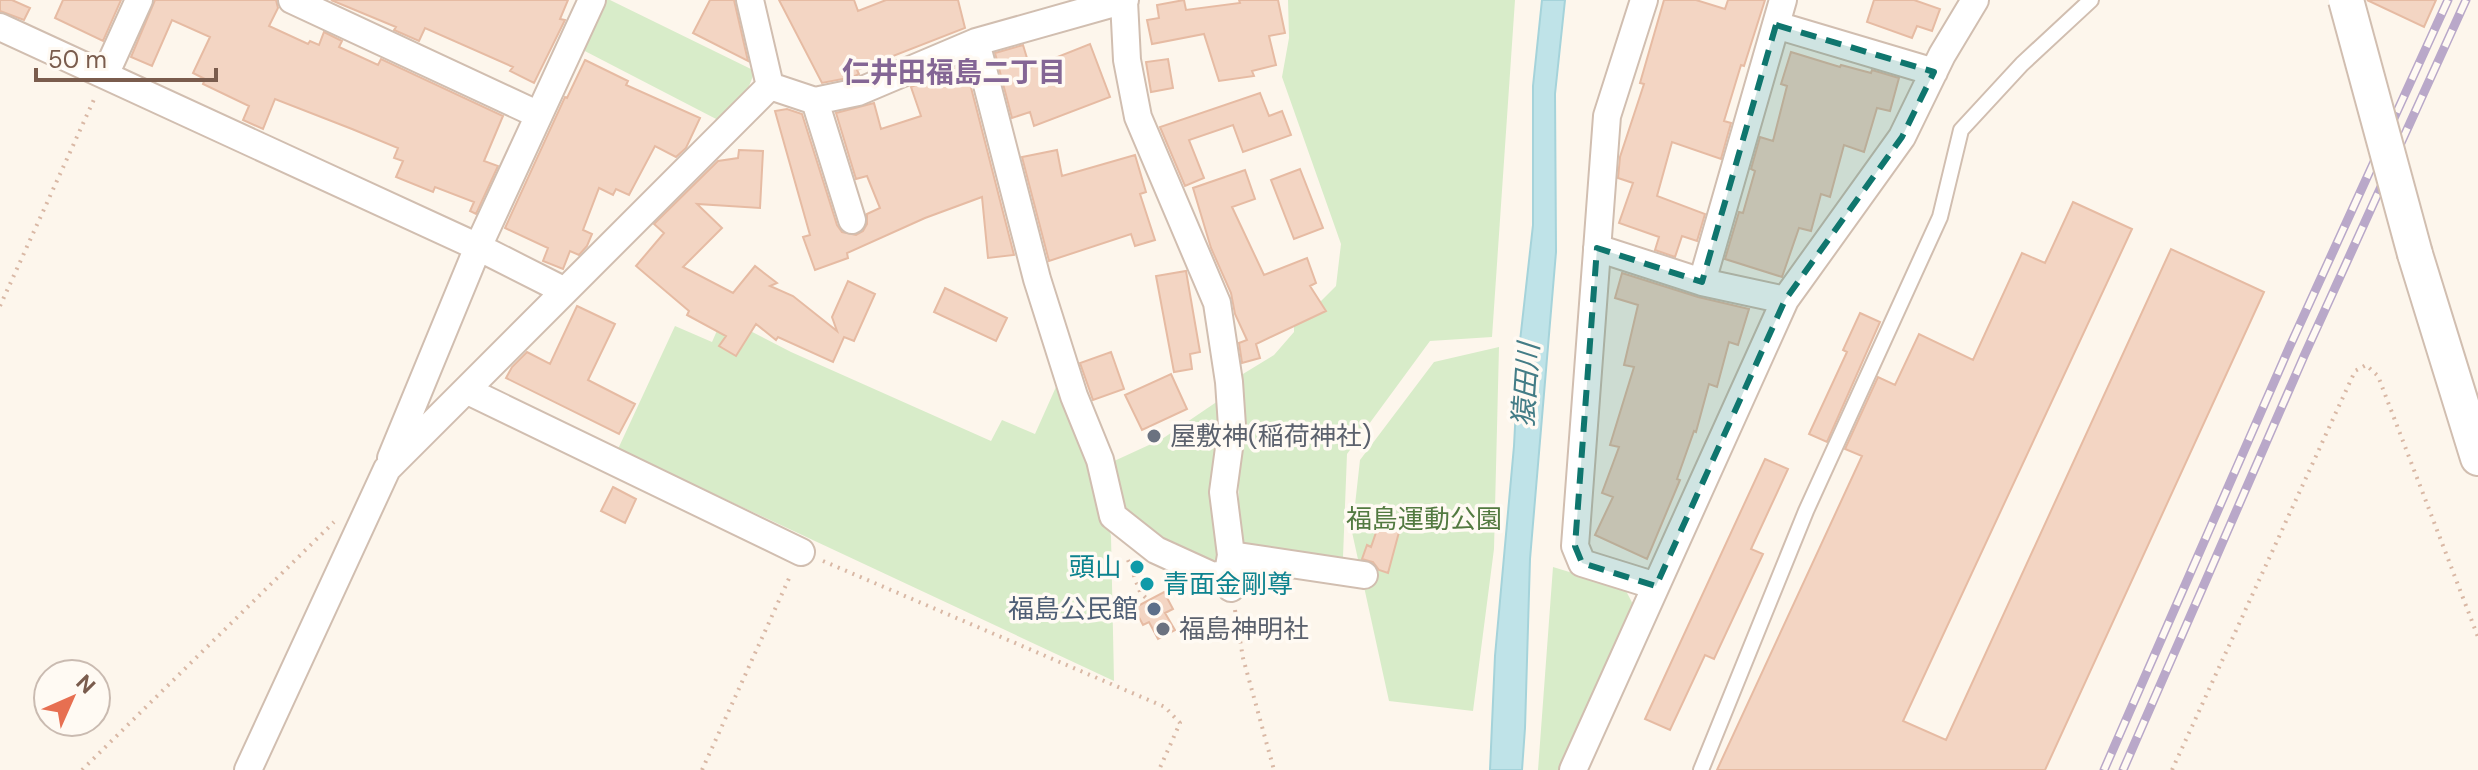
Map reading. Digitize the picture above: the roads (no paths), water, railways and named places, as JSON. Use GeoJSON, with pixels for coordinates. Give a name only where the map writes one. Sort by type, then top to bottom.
{"type":"FeatureCollection","features":[{"type":"Feature","properties":{"kind":"street"},"geometry":{"type":"LineString","coordinates":[[105,75],[139,0]]}},
{"type":"Feature","properties":{"kind":"street"},"geometry":{"type":"LineString","coordinates":[[292,0],[539,115]]}},
{"type":"Feature","properties":{"kind":"street"},"geometry":{"type":"LineString","coordinates":[[248,770],[387,469],[478,247],[592,0]]}},
{"type":"Feature","properties":{"kind":"street"},"geometry":{"type":"LineString","coordinates":[[750,0],[770,86]]}},
{"type":"Feature","properties":{"kind":"street"},"geometry":{"type":"LineString","coordinates":[[770,86],[815,101],[858,92],[976,42],[1125,0],[1127,60],[1138,117],[1217,303],[1232,426],[1223,492],[1230,572]]}},
{"type":"Feature","properties":{"kind":"street"},"geometry":{"type":"LineString","coordinates":[[1644,0],[1607,116],[1575,546],[1582,563],[1656,586]]}},
{"type":"Feature","properties":{"kind":"street"},"geometry":{"type":"LineString","coordinates":[[1573,770],[1785,300],[1902,137],[1975,0]]}},
{"type":"Feature","properties":{"kind":"street"},"geometry":{"type":"LineString","coordinates":[[2346,0],[2415,254],[2478,458]]}},
{"type":"Feature","properties":{"kind":"street"},"geometry":{"type":"LineString","coordinates":[[1702,282],[1780,12],[1934,72]]}},
{"type":"Feature","properties":{"kind":"street"},"geometry":{"type":"LineString","coordinates":[[0,27],[478,247],[563,290]]}},
{"type":"Feature","properties":{"kind":"street"},"geometry":{"type":"LineString","coordinates":[[976,42],[1037,279],[1074,396],[1100,460],[1113,516],[1156,550],[1213,576],[1230,572],[1364,575]]}},
{"type":"Feature","properties":{"kind":"street"},"geometry":{"type":"LineString","coordinates":[[387,469],[770,86]]}},
{"type":"Feature","properties":{"kind":"street"},"geometry":{"type":"LineString","coordinates":[[815,101],[852,220]]}},
{"type":"Feature","properties":{"kind":"street"},"geometry":{"type":"LineString","coordinates":[[1597,248],[1702,282],[1785,300]]}},
{"type":"Feature","properties":{"kind":"street"},"geometry":{"type":"LineString","coordinates":[[468,391],[801,552]]}},
{"type":"Feature","properties":{"kind":"lane"},"geometry":{"type":"LineString","coordinates":[[1701,770],[1806,511],[1940,217],[1961,130],[2022,64],[2091,0]]}},
{"type":"Feature","properties":{"kind":"water","name":"猿田川"},"geometry":{"type":"Polygon","coordinates":[[[1542,0],[1565,0],[1555,94],[1556,252],[1530,559],[1525,728],[1522,770],[1490,770],[1495,656],[1514,446],[1519,350],[1533,225],[1533,86],[1542,0]]]}},
{"type":"Feature","properties":{"kind":"railway"},"geometry":{"type":"LineString","coordinates":[[2104,770],[2289,348],[2448,0]]}},
{"type":"Feature","properties":{"kind":"railway"},"geometry":{"type":"LineString","coordinates":[[2123,770],[2304,356],[2466,0]]}},
{"type":"Feature","properties":{"kind":"place","name":"屋敷神(稲荷神社)"},"geometry":{"type":"Point","coordinates":[1154,436]}},
{"type":"Feature","properties":{"kind":"place","name":"頭山"},"geometry":{"type":"Point","coordinates":[1137,567]}},
{"type":"Feature","properties":{"kind":"place","name":"青面金剛尊"},"geometry":{"type":"Point","coordinates":[1147,584]}},
{"type":"Feature","properties":{"kind":"place","name":"福島公民館"},"geometry":{"type":"Point","coordinates":[1154,609]}},
{"type":"Feature","properties":{"kind":"place","name":"福島神明社"},"geometry":{"type":"Point","coordinates":[1163,629]}},
{"type":"Feature","properties":{"kind":"district","name":"仁井田福島二丁目"},"geometry":{"type":"Point","coordinates":[954,72]}},
{"type":"Feature","properties":{"kind":"park label","name":"福島運動公園"},"geometry":{"type":"Point","coordinates":[1424,519]}}]}
